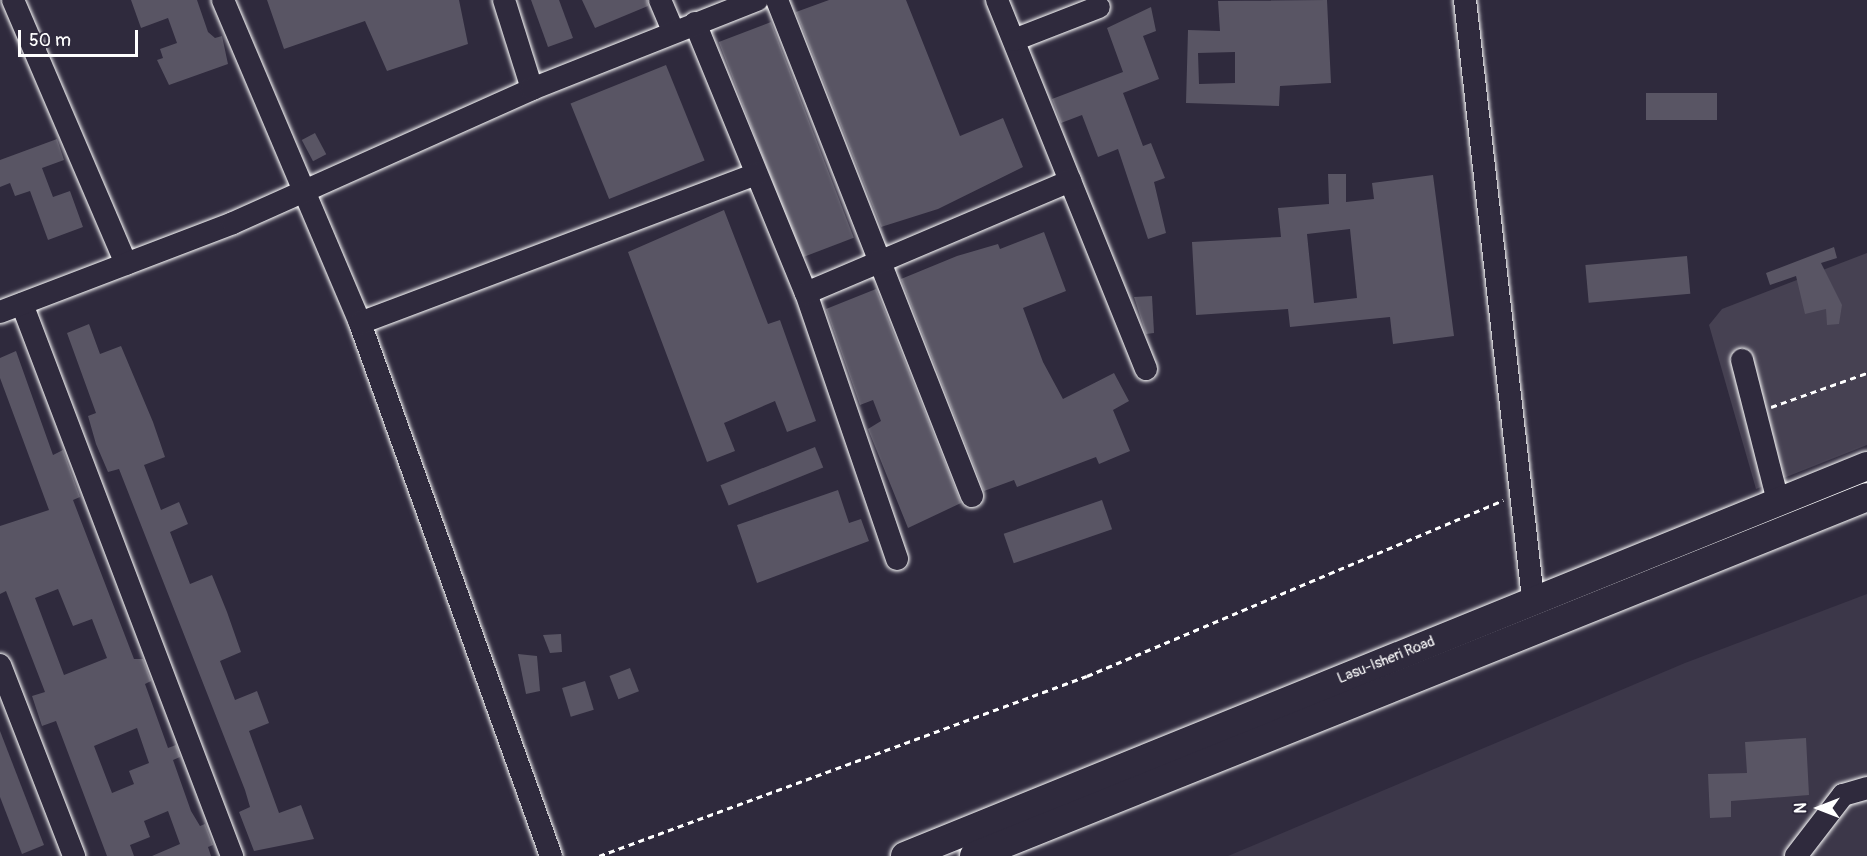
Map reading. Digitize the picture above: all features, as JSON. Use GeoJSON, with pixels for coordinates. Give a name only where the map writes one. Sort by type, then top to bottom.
{"type":"FeatureCollection","features":[{"type":"Feature","properties":{"kind":"main road","name":"Lasu-Isheri Road"},"geometry":{"type":"LineString","coordinates":[[905,856],[1533,599],[1867,466]]}},
{"type":"Feature","properties":{"kind":"main road","name":"Lasu-Isheri Road"},"geometry":{"type":"LineString","coordinates":[[974,856],[1867,497]]}},
{"type":"Feature","properties":{"kind":"street"},"geometry":{"type":"LineString","coordinates":[[13,0],[126,264]]}},
{"type":"Feature","properties":{"kind":"street"},"geometry":{"type":"LineString","coordinates":[[223,0],[360,323],[551,856]]}},
{"type":"Feature","properties":{"kind":"street"},"geometry":{"type":"LineString","coordinates":[[504,0],[532,89]]}},
{"type":"Feature","properties":{"kind":"street"},"geometry":{"type":"LineString","coordinates":[[660,0],[673,31]]}},
{"type":"Feature","properties":{"kind":"street"},"geometry":{"type":"LineString","coordinates":[[0,312],[126,264],[532,89],[673,31],[757,0]]}},
{"type":"Feature","properties":{"kind":"street"},"geometry":{"type":"LineString","coordinates":[[777,0],[972,496]]}},
{"type":"Feature","properties":{"kind":"street"},"geometry":{"type":"LineString","coordinates":[[997,0],[1146,369]]}},
{"type":"Feature","properties":{"kind":"street"},"geometry":{"type":"LineString","coordinates":[[1465,0],[1518,494],[1533,599]]}},
{"type":"Feature","properties":{"kind":"street"},"geometry":{"type":"LineString","coordinates":[[1014,40],[1099,7]]}},
{"type":"Feature","properties":{"kind":"street"},"geometry":{"type":"LineString","coordinates":[[695,23],[806,293],[897,559]]}},
{"type":"Feature","properties":{"kind":"street"},"geometry":{"type":"LineString","coordinates":[[360,323],[756,174]]}},
{"type":"Feature","properties":{"kind":"street"},"geometry":{"type":"LineString","coordinates":[[806,293],[879,260],[1070,181]]}},
{"type":"Feature","properties":{"kind":"street"},"geometry":{"type":"LineString","coordinates":[[22,304],[232,856]]}},
{"type":"Feature","properties":{"kind":"street"},"geometry":{"type":"LineString","coordinates":[[1742,360],[1778,501]]}},
{"type":"Feature","properties":{"kind":"street"},"geometry":{"type":"LineString","coordinates":[[0,664],[74,856]]}},
{"type":"Feature","properties":{"kind":"street"},"geometry":{"type":"LineString","coordinates":[[1796,856],[1843,795],[1867,788]]}},
{"type":"Feature","properties":{"kind":"path"},"geometry":{"type":"LineString","coordinates":[[1756,413],[1867,373]]}},
{"type":"Feature","properties":{"kind":"path"},"geometry":{"type":"LineString","coordinates":[[599,856],[1088,676],[1518,494]]}},
{"type":"Feature","properties":{"kind":"shaded area"},"geometry":{"type":"Polygon","coordinates":[[[1867,253],[1867,445],[1756,489],[1709,325],[1722,309],[1867,253]]]}},
{"type":"Feature","properties":{"kind":"shaded area"},"geometry":{"type":"Polygon","coordinates":[[[1867,594],[1867,856],[1228,856],[1685,663],[1867,594]]]}},
{"type":"Feature","properties":{"kind":"building"},"geometry":{"type":"Polygon","coordinates":[[[131,0],[197,0],[208,32],[215,38],[222,36],[228,64],[169,85],[157,60],[163,58],[160,49],[177,43],[168,18],[141,28],[131,0]]]}},
{"type":"Feature","properties":{"kind":"building"},"geometry":{"type":"Polygon","coordinates":[[[267,0],[459,0],[468,44],[387,71],[365,21],[284,49],[267,0]]]}},
{"type":"Feature","properties":{"kind":"building"},"geometry":{"type":"Polygon","coordinates":[[[531,0],[559,0],[573,38],[548,47],[531,0]]]}},
{"type":"Feature","properties":{"kind":"building"},"geometry":{"type":"Polygon","coordinates":[[[582,0],[647,0],[648,6],[595,28],[582,0]]]}},
{"type":"Feature","properties":{"kind":"building"},"geometry":{"type":"Polygon","coordinates":[[[829,0],[906,0],[960,136],[1003,118],[1023,167],[938,209],[881,227],[796,12],[829,0]]]}},
{"type":"Feature","properties":{"kind":"building"},"geometry":{"type":"Polygon","coordinates":[[[1327,0],[1331,83],[1280,86],[1279,106],[1186,103],[1188,30],[1220,31],[1218,1],[1327,0]],[[1235,52],[1198,53],[1199,84],[1235,83],[1235,52]]]}},
{"type":"Feature","properties":{"kind":"building"},"geometry":{"type":"Polygon","coordinates":[[[1151,7],[1156,31],[1143,36],[1159,79],[1123,93],[1143,146],[1151,143],[1165,178],[1154,182],[1166,233],[1148,239],[1118,149],[1098,157],[1082,115],[1061,123],[1052,99],[1123,72],[1107,28],[1151,7]]]}},
{"type":"Feature","properties":{"kind":"building"},"geometry":{"type":"Polygon","coordinates":[[[771,22],[854,238],[802,258],[719,42],[771,22]]]}},
{"type":"Feature","properties":{"kind":"building"},"geometry":{"type":"Polygon","coordinates":[[[666,65],[705,160],[609,199],[571,104],[666,65]]]}},
{"type":"Feature","properties":{"kind":"building"},"geometry":{"type":"Polygon","coordinates":[[[1646,93],[1717,93],[1717,120],[1646,120],[1646,93]]]}},
{"type":"Feature","properties":{"kind":"building"},"geometry":{"type":"Polygon","coordinates":[[[315,133],[326,154],[313,161],[302,140],[315,133]]]}},
{"type":"Feature","properties":{"kind":"building"},"geometry":{"type":"Polygon","coordinates":[[[57,139],[64,160],[42,168],[53,197],[70,191],[83,227],[48,240],[30,191],[15,196],[10,183],[0,187],[0,160],[57,139]]]}},
{"type":"Feature","properties":{"kind":"building"},"geometry":{"type":"Polygon","coordinates":[[[1328,174],[1346,174],[1346,202],[1374,199],[1372,183],[1433,175],[1454,336],[1393,344],[1390,317],[1290,327],[1288,309],[1196,315],[1192,242],[1281,237],[1278,208],[1329,204],[1328,174]],[[1350,229],[1307,234],[1314,303],[1357,298],[1350,229]]]}},
{"type":"Feature","properties":{"kind":"building"},"geometry":{"type":"Polygon","coordinates":[[[724,210],[768,324],[780,320],[816,421],[787,432],[775,401],[724,423],[735,451],[707,462],[628,252],[724,210]]]}},
{"type":"Feature","properties":{"kind":"building"},"geometry":{"type":"Polygon","coordinates":[[[1044,232],[1066,291],[1023,308],[1043,362],[1063,399],[1114,373],[1129,401],[1113,410],[1130,451],[1099,464],[1096,457],[1017,487],[1014,480],[984,491],[901,279],[957,256],[998,244],[1000,249],[1044,232]]]}},
{"type":"Feature","properties":{"kind":"building"},"geometry":{"type":"Polygon","coordinates":[[[1834,247],[1837,258],[1821,263],[1842,305],[1839,324],[1827,325],[1826,309],[1805,314],[1796,276],[1770,285],[1766,273],[1834,247]]]}},
{"type":"Feature","properties":{"kind":"building"},"geometry":{"type":"Polygon","coordinates":[[[1687,256],[1690,294],[1589,303],[1585,265],[1687,256]]]}},
{"type":"Feature","properties":{"kind":"building"},"geometry":{"type":"Polygon","coordinates":[[[876,289],[961,503],[908,528],[868,429],[881,421],[873,400],[860,405],[826,309],[876,289]]]}},
{"type":"Feature","properties":{"kind":"building"},"geometry":{"type":"Polygon","coordinates":[[[1152,296],[1154,333],[1146,334],[1134,297],[1152,296]]]}},
{"type":"Feature","properties":{"kind":"building"},"geometry":{"type":"Polygon","coordinates":[[[89,324],[100,354],[121,346],[153,422],[165,457],[144,465],[161,510],[179,502],[188,524],[170,532],[190,584],[212,575],[227,612],[241,652],[220,661],[235,700],[257,691],[269,723],[249,731],[279,813],[301,805],[314,839],[254,851],[239,812],[250,807],[245,790],[119,469],[108,472],[96,444],[88,416],[96,413],[67,333],[89,324]]]}},
{"type":"Feature","properties":{"kind":"building"},"geometry":{"type":"Polygon","coordinates":[[[16,351],[53,455],[63,450],[80,497],[73,500],[134,659],[143,659],[151,681],[145,684],[168,748],[176,745],[180,757],[173,760],[191,811],[200,826],[205,824],[213,845],[208,847],[211,856],[152,856],[180,844],[168,811],[144,821],[150,837],[130,845],[134,856],[107,856],[56,721],[42,726],[32,696],[45,692],[6,591],[0,594],[0,526],[49,510],[0,378],[0,358],[16,351]],[[58,589],[35,598],[64,675],[107,658],[92,619],[73,626],[58,589]],[[137,728],[94,746],[112,793],[134,784],[129,771],[149,763],[137,728]]]}},
{"type":"Feature","properties":{"kind":"building"},"geometry":{"type":"Polygon","coordinates":[[[815,447],[823,467],[729,506],[720,485],[815,447]]]}},
{"type":"Feature","properties":{"kind":"building"},"geometry":{"type":"Polygon","coordinates":[[[838,490],[849,523],[861,519],[869,541],[757,583],[737,525],[838,490]]]}},
{"type":"Feature","properties":{"kind":"building"},"geometry":{"type":"Polygon","coordinates":[[[1102,500],[1112,529],[1014,563],[1004,534],[1102,500]]]}},
{"type":"Feature","properties":{"kind":"building"},"geometry":{"type":"Polygon","coordinates":[[[561,634],[562,652],[550,653],[543,635],[561,634]]]}},
{"type":"Feature","properties":{"kind":"building"},"geometry":{"type":"Polygon","coordinates":[[[518,654],[537,656],[540,691],[526,694],[518,654]]]}},
{"type":"Feature","properties":{"kind":"building"},"geometry":{"type":"Polygon","coordinates":[[[630,668],[639,691],[618,699],[609,676],[630,668]]]}},
{"type":"Feature","properties":{"kind":"building"},"geometry":{"type":"Polygon","coordinates":[[[585,681],[594,710],[571,717],[562,688],[585,681]]]}},
{"type":"Feature","properties":{"kind":"building"},"geometry":{"type":"Polygon","coordinates":[[[0,731],[44,845],[22,854],[0,797],[0,731]]]}},
{"type":"Feature","properties":{"kind":"building"},"geometry":{"type":"Polygon","coordinates":[[[1806,738],[1809,795],[1731,801],[1731,817],[1710,818],[1708,774],[1747,773],[1745,742],[1806,738]]]}}]}
